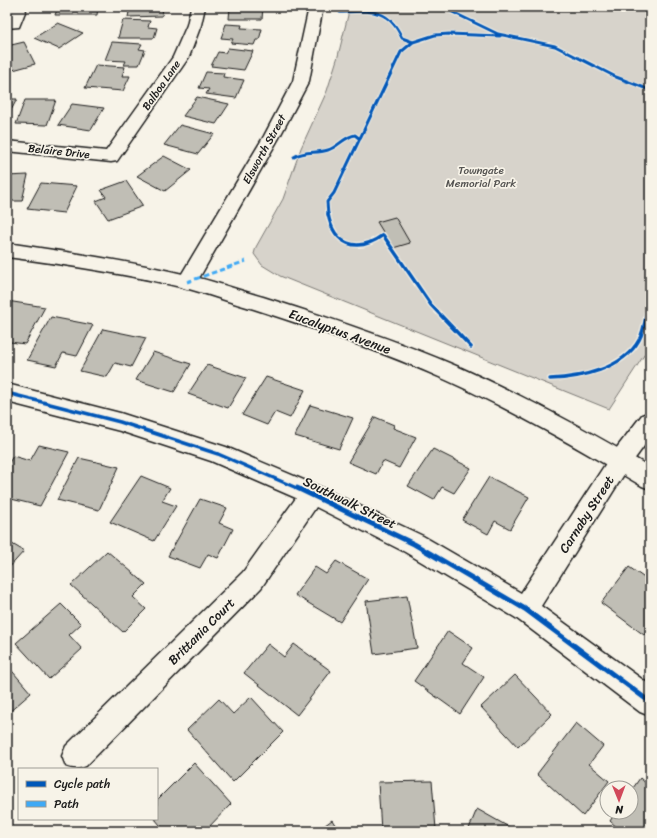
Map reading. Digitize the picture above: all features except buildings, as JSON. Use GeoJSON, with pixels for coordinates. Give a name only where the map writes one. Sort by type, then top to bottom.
{"type":"FeatureCollection","features":[{"type":"Feature","properties":{"kind":"street"},"geometry":{"type":"LineString","coordinates":[[10,24],[20,7]]}},
{"type":"Feature","properties":{"kind":"street","name":"Balboa Lane"},"geometry":{"type":"LineString","coordinates":[[111,157],[181,57],[189,39],[198,7]]}},
{"type":"Feature","properties":{"kind":"street","name":"Elsworth Street"},"geometry":{"type":"LineString","coordinates":[[187,282],[272,136],[301,81],[316,7]]}},
{"type":"Feature","properties":{"kind":"street","name":"Belaire Drive"},"geometry":{"type":"LineString","coordinates":[[7,146],[111,157]]}},
{"type":"Feature","properties":{"kind":"street","name":"Eucalyptus Avenue"},"geometry":{"type":"LineString","coordinates":[[7,250],[81,260],[187,282],[287,312],[388,348],[454,374],[491,392],[620,461],[650,479]]}},
{"type":"Feature","properties":{"kind":"street","name":"Southwalk Street"},"geometry":{"type":"LineString","coordinates":[[8,395],[120,422],[218,454],[312,494],[414,544],[525,609],[650,702]]}},
{"type":"Feature","properties":{"kind":"street","name":"Carnaby Street"},"geometry":{"type":"LineString","coordinates":[[525,609],[620,461],[650,421]]}},
{"type":"Feature","properties":{"kind":"street","name":"Brittania Court"},"geometry":{"type":"LineString","coordinates":[[76,756],[252,580],[312,494]]}},
{"type":"Feature","properties":{"kind":"green space","name":"Towngate Memorial Park"},"geometry":{"type":"Polygon","coordinates":[[[350,7],[650,7],[650,346],[609,409],[280,276],[262,265],[254,254],[256,247],[283,199],[301,148],[327,91],[338,56],[350,7]]]}},
{"type":"Feature","properties":{"kind":"marked path"},"geometry":{"type":"LineString","coordinates":[[187,282],[246,261]]}},
{"type":"Feature","properties":{"kind":"cycle path"},"geometry":{"type":"LineString","coordinates":[[442,7],[498,34],[555,46],[616,77],[650,90]]}},
{"type":"Feature","properties":{"kind":"cycle path"},"geometry":{"type":"LineString","coordinates":[[340,12],[370,12],[384,15],[395,24],[402,38],[413,42],[435,35],[449,34],[500,36]]}},
{"type":"Feature","properties":{"kind":"cycle path"},"geometry":{"type":"LineString","coordinates":[[413,42],[401,52],[334,193],[328,200],[328,214],[335,234],[349,244],[366,245],[383,235],[431,305],[471,347]]}},
{"type":"Feature","properties":{"kind":"cycle path"},"geometry":{"type":"LineString","coordinates":[[294,157],[304,153],[330,150],[349,136],[355,135],[360,139]]}},
{"type":"Feature","properties":{"kind":"cycle path"},"geometry":{"type":"LineString","coordinates":[[550,379],[561,379],[586,374],[612,364],[624,357],[633,349],[639,340],[650,298]]}},
{"type":"Feature","properties":{"kind":"cycle path"},"geometry":{"type":"LineString","coordinates":[[7,393],[120,422],[218,454],[312,494],[414,544],[525,609],[650,702]]}}]}
